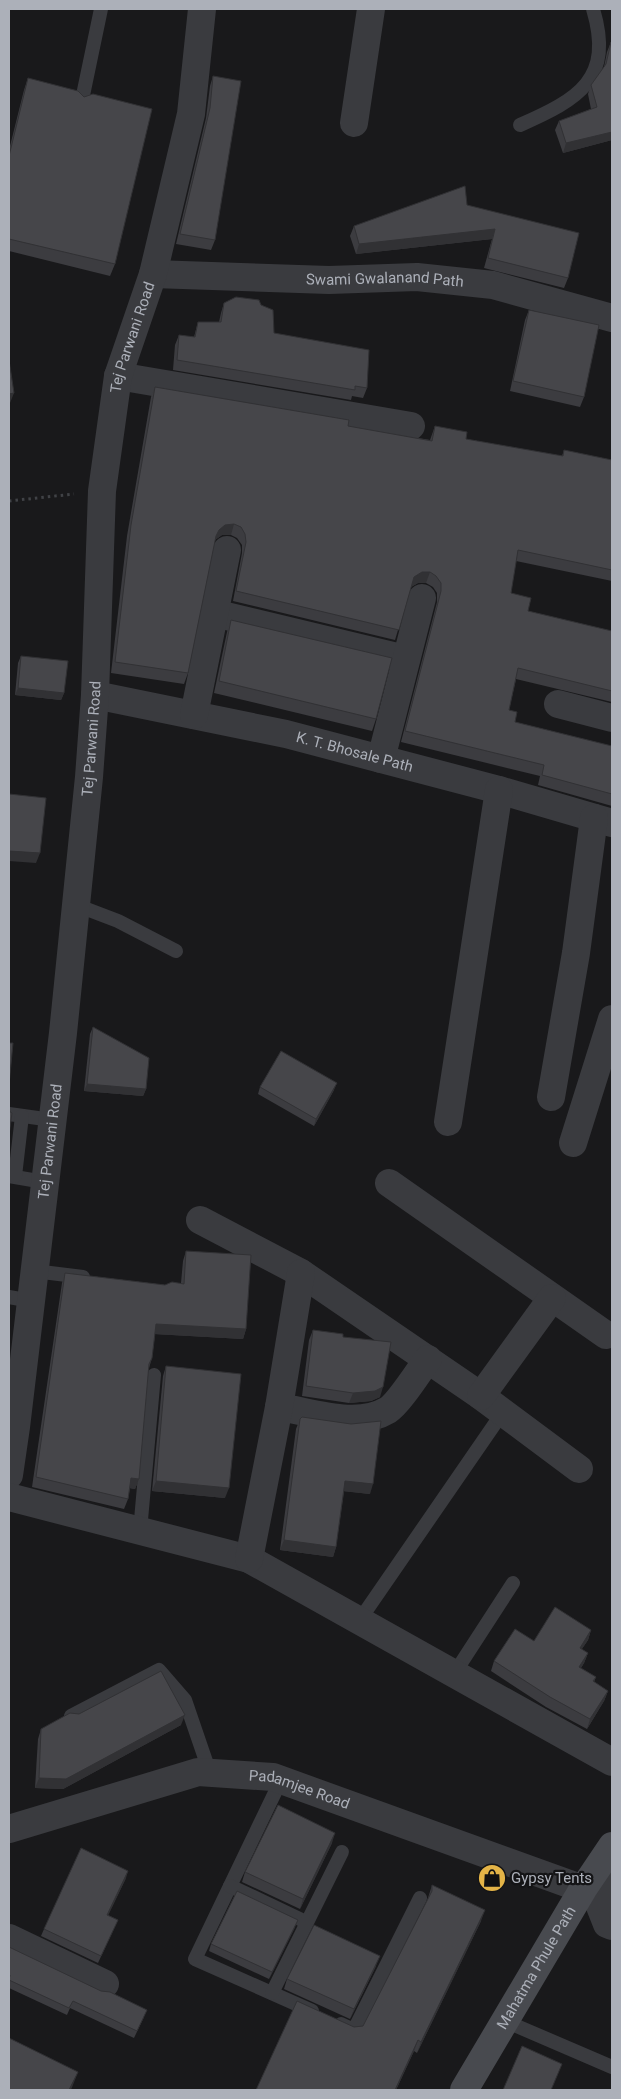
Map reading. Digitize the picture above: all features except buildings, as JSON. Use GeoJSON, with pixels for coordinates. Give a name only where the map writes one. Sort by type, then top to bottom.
{"type":"FeatureCollection","features":[{"type":"Feature","properties":{"kind":"main road","name":"Mahatma Phule Path"},"geometry":{"type":"LineString","coordinates":[[464,2090],[505,2021],[596,1887],[612,1846]]}},
{"type":"Feature","properties":{"kind":"street","name":"Tej Parwani Road"},"geometry":{"type":"LineString","coordinates":[[9,1475],[20,1299],[34,1271],[76,905],[96,694],[102,491],[118,376],[153,274],[191,114],[202,9]]}},
{"type":"Feature","properties":{"kind":"street"},"geometry":{"type":"LineString","coordinates":[[354,123],[370,9]]}},
{"type":"Feature","properties":{"kind":"street","name":"Swami Gwalanand Path"},"geometry":{"type":"LineString","coordinates":[[153,274],[329,280],[427,278],[493,284],[612,318]]}},
{"type":"Feature","properties":{"kind":"street"},"geometry":{"type":"LineString","coordinates":[[118,376],[411,426]]}},
{"type":"Feature","properties":{"kind":"street"},"geometry":{"type":"LineString","coordinates":[[194,715],[227,550]]}},
{"type":"Feature","properties":{"kind":"street"},"geometry":{"type":"LineString","coordinates":[[381,759],[422,598]]}},
{"type":"Feature","properties":{"kind":"street"},"geometry":{"type":"LineString","coordinates":[[214,613],[406,659]]}},
{"type":"Feature","properties":{"kind":"street","name":"K. T. Bhosale Path"},"geometry":{"type":"LineString","coordinates":[[96,694],[286,734],[499,790],[603,820]]}},
{"type":"Feature","properties":{"kind":"street"},"geometry":{"type":"LineString","coordinates":[[558,704],[612,718]]}},
{"type":"Feature","properties":{"kind":"street"},"geometry":{"type":"LineString","coordinates":[[448,1122],[499,790]]}},
{"type":"Feature","properties":{"kind":"street"},"geometry":{"type":"LineString","coordinates":[[551,1097],[576,954],[603,820]]}},
{"type":"Feature","properties":{"kind":"street"},"geometry":{"type":"LineString","coordinates":[[573,1143],[612,1019]]}},
{"type":"Feature","properties":{"kind":"street"},"geometry":{"type":"LineString","coordinates":[[389,1183],[606,1336]]}},
{"type":"Feature","properties":{"kind":"street"},"geometry":{"type":"LineString","coordinates":[[200,1220],[301,1272],[481,1396],[580,1469]]}},
{"type":"Feature","properties":{"kind":"street"},"geometry":{"type":"LineString","coordinates":[[249,1559],[279,1407],[301,1272]]}},
{"type":"Feature","properties":{"kind":"street"},"geometry":{"type":"LineString","coordinates":[[481,1396],[552,1298]]}},
{"type":"Feature","properties":{"kind":"street"},"geometry":{"type":"LineString","coordinates":[[279,1407],[351,1419],[370,1418],[389,1410],[428,1359]]}},
{"type":"Feature","properties":{"kind":"street"},"geometry":{"type":"LineString","coordinates":[[9,1497],[249,1559],[612,1762]]}},
{"type":"Feature","properties":{"kind":"street","name":"Padamjee Road"},"geometry":{"type":"LineString","coordinates":[[9,1828],[198,1772],[273,1777],[596,1887]]}},
{"type":"Feature","properties":{"kind":"street"},"geometry":{"type":"LineString","coordinates":[[596,1887],[607,1924],[612,1926]]}},
{"type":"Feature","properties":{"kind":"street"},"geometry":{"type":"LineString","coordinates":[[9,1938],[105,1984]]}},
{"type":"Feature","properties":{"kind":"lane"},"geometry":{"type":"LineString","coordinates":[[82,100],[102,9]]}},
{"type":"Feature","properties":{"kind":"lane"},"geometry":{"type":"LineString","coordinates":[[520,125],[554,110],[586,86],[599,56],[599,29],[593,9]]}},
{"type":"Feature","properties":{"kind":"lane"},"geometry":{"type":"LineString","coordinates":[[76,905],[118,921],[176,951]]}},
{"type":"Feature","properties":{"kind":"lane"},"geometry":{"type":"LineString","coordinates":[[44,1182],[12,1176],[15,1115],[52,1120]]}},
{"type":"Feature","properties":{"kind":"lane"},"geometry":{"type":"LineString","coordinates":[[34,1271],[93,1278]]}},
{"type":"Feature","properties":{"kind":"lane"},"geometry":{"type":"LineString","coordinates":[[140,1531],[154,1375]]}},
{"type":"Feature","properties":{"kind":"lane"},"geometry":{"type":"LineString","coordinates":[[359,1621],[503,1412]]}},
{"type":"Feature","properties":{"kind":"lane"},"geometry":{"type":"LineString","coordinates":[[454,1674],[513,1583]]}},
{"type":"Feature","properties":{"kind":"lane"},"geometry":{"type":"LineString","coordinates":[[71,1716],[159,1670],[185,1700],[210,1773]]}},
{"type":"Feature","properties":{"kind":"lane"},"geometry":{"type":"LineString","coordinates":[[281,1780],[195,1959],[354,2030],[420,1898]]}},
{"type":"Feature","properties":{"kind":"lane"},"geometry":{"type":"LineString","coordinates":[[272,1993],[342,1852]]}},
{"type":"Feature","properties":{"kind":"lane"},"geometry":{"type":"LineString","coordinates":[[230,1886],[306,1922]]}},
{"type":"Feature","properties":{"kind":"lane"},"geometry":{"type":"LineString","coordinates":[[505,2021],[612,2067]]}},
{"type":"Feature","properties":{"kind":"path"},"geometry":{"type":"LineString","coordinates":[[9,501],[102,491]]}},
{"type":"Feature","properties":{"kind":"place","name":"Gypsy Tents"},"geometry":{"type":"Point","coordinates":[492,1878]}}]}
